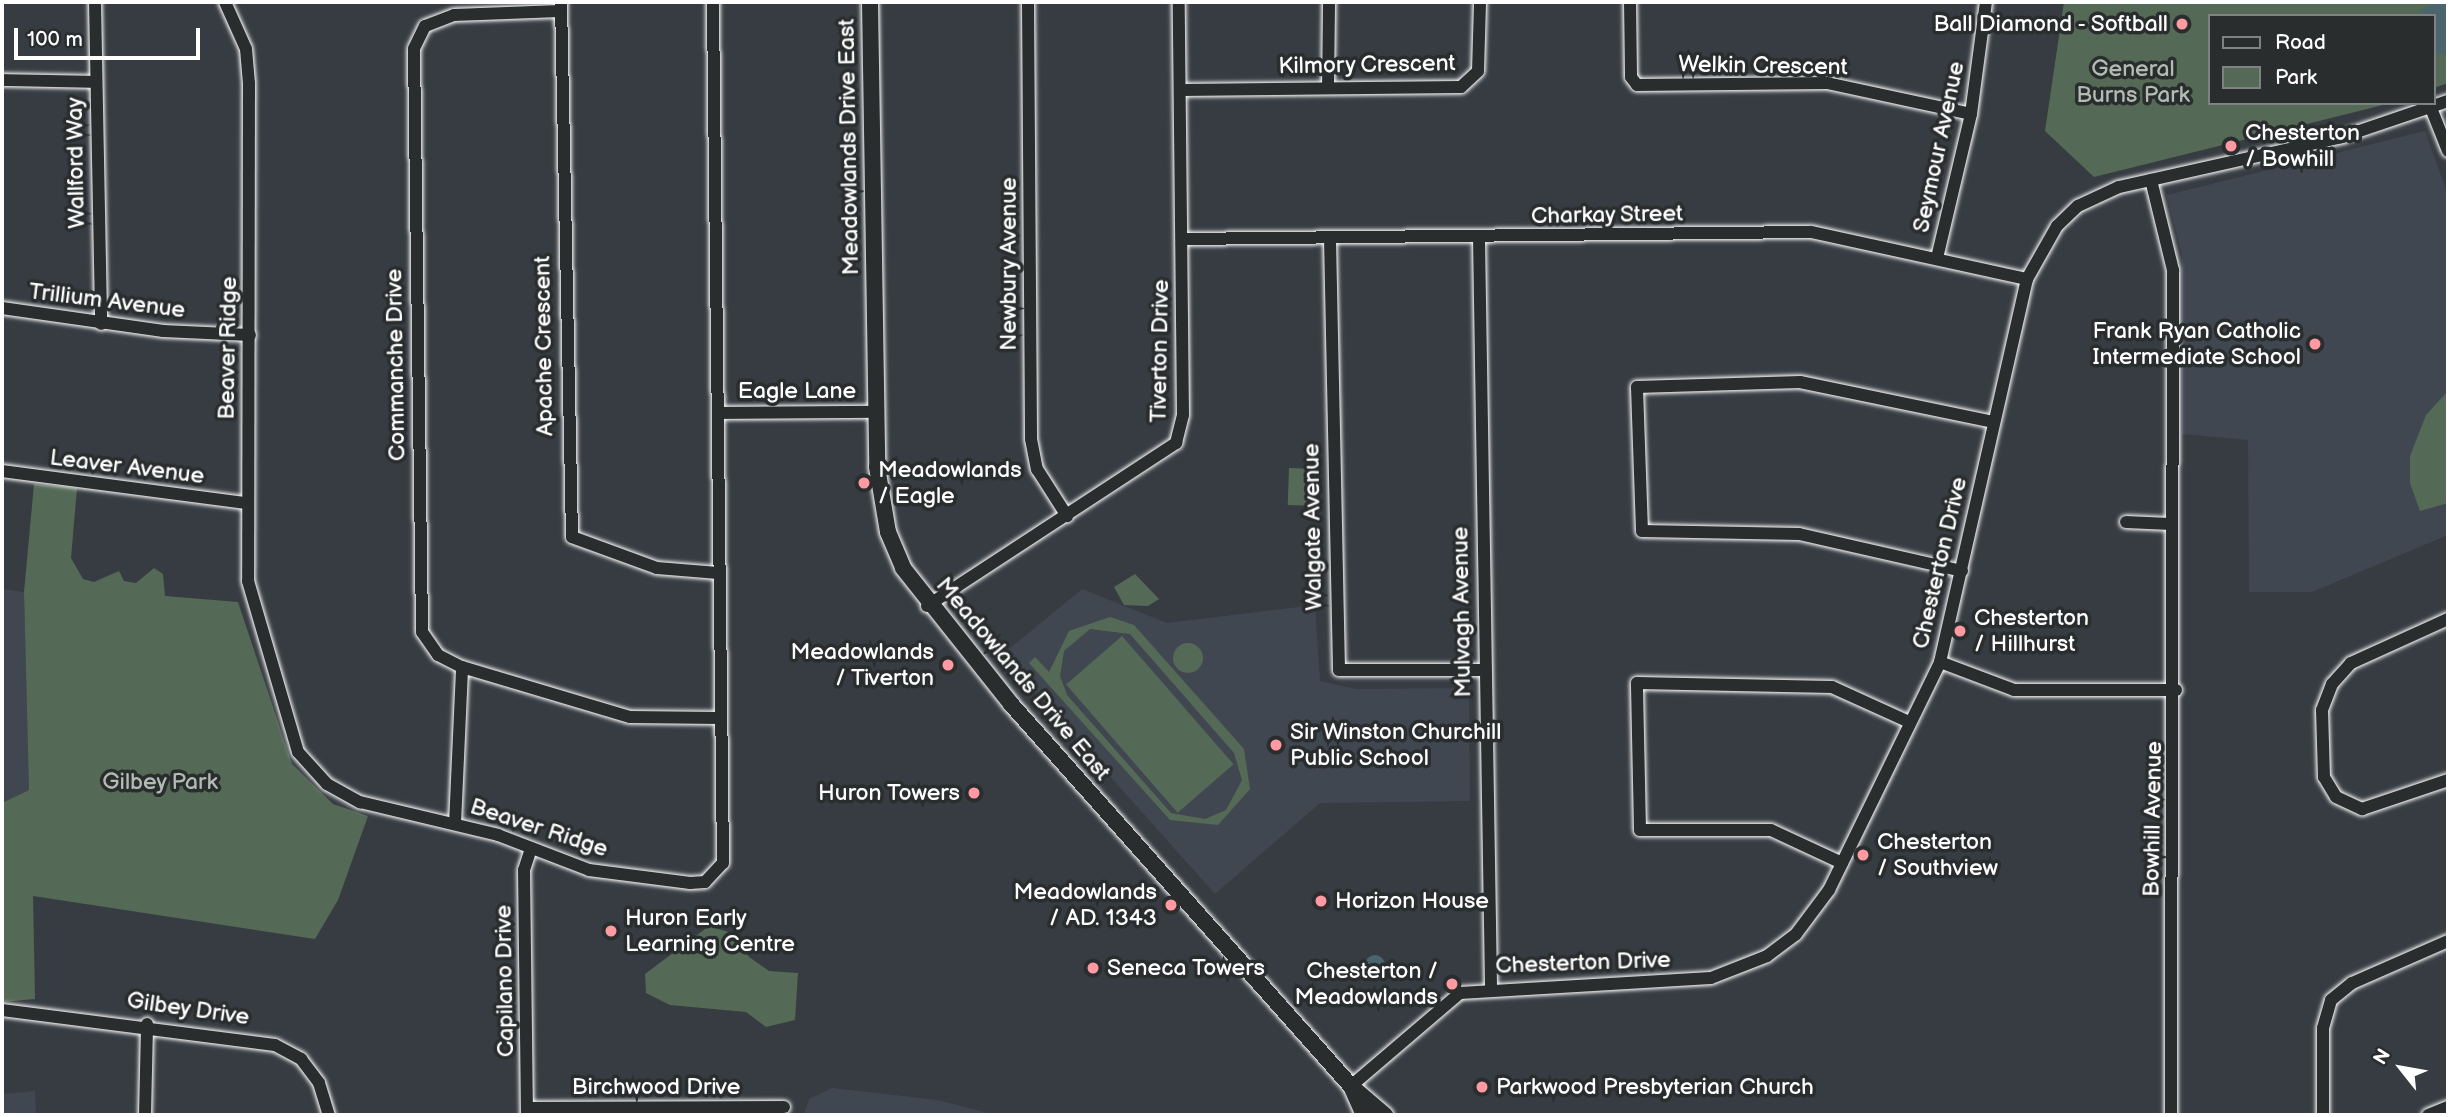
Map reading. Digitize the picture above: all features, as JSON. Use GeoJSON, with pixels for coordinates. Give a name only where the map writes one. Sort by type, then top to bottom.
{"type":"FeatureCollection","features":[{"type":"Feature","properties":{"kind":"main road","name":"Meadowlands Drive East"},"geometry":{"type":"LineString","coordinates":[[870,2],[875,412],[888,532],[927,606],[1351,1086],[1385,1115]]}},
{"type":"Feature","properties":{"kind":"main road","name":"Meadowlands Drive East"},"geometry":{"type":"LineString","coordinates":[[1351,1086],[1364,1115]]}},
{"type":"Feature","properties":{"kind":"street","name":"Wallford Way"},"geometry":{"type":"LineString","coordinates":[[95,2],[101,324]]}},
{"type":"Feature","properties":{"kind":"street","name":"Beaver Ridge"},"geometry":{"type":"LineString","coordinates":[[225,2],[246,49],[249,83],[250,335],[246,503],[252,606],[291,736],[306,765],[345,797],[455,824],[589,870],[690,883],[717,874],[723,863],[719,718],[719,413],[713,2]]}},
{"type":"Feature","properties":{"kind":"street","name":"Newbury Avenue"},"geometry":{"type":"LineString","coordinates":[[1028,2],[1031,439],[1037,469],[1067,516]]}},
{"type":"Feature","properties":{"kind":"street","name":"Tiverton Drive"},"geometry":{"type":"LineString","coordinates":[[927,606],[1176,443],[1183,415],[1178,2]]}},
{"type":"Feature","properties":{"kind":"street"},"geometry":{"type":"LineString","coordinates":[[1328,88],[1329,2]]}},
{"type":"Feature","properties":{"kind":"street","name":"Kilmory Crescent"},"geometry":{"type":"LineString","coordinates":[[1181,90],[1445,89],[1472,82],[1480,55],[1480,2]]}},
{"type":"Feature","properties":{"kind":"street","name":"Welkin Crescent"},"geometry":{"type":"LineString","coordinates":[[1630,2],[1631,77],[1637,85],[1827,83],[1971,114]]}},
{"type":"Feature","properties":{"kind":"street","name":"Seymour Avenue"},"geometry":{"type":"LineString","coordinates":[[1937,258],[1971,114],[1986,2]]}},
{"type":"Feature","properties":{"kind":"street","name":"Apache Crescent"},"geometry":{"type":"LineString","coordinates":[[561,7],[572,537],[656,568],[718,573]]}},
{"type":"Feature","properties":{"kind":"street","name":"Commanche Drive"},"geometry":{"type":"LineString","coordinates":[[561,7],[453,15],[425,26],[414,49],[417,605],[433,647],[461,667],[630,718],[719,718]]}},
{"type":"Feature","properties":{"kind":"street"},"geometry":{"type":"LineString","coordinates":[[2,80],[95,82]]}},
{"type":"Feature","properties":{"kind":"street","name":"Chesterton Drive"},"geometry":{"type":"LineString","coordinates":[[1351,1086],[1434,1010],[1460,993],[1491,986],[1617,986],[1734,973],[1796,934],[1842,863],[1940,662],[2027,279],[2052,235],[2078,206],[2151,180],[2342,137],[2448,101]]}},
{"type":"Feature","properties":{"kind":"street"},"geometry":{"type":"LineString","coordinates":[[2431,108],[2448,151]]}},
{"type":"Feature","properties":{"kind":"street","name":"Bowhill Avenue"},"geometry":{"type":"LineString","coordinates":[[2151,180],[2174,270],[2170,524],[2176,690],[2171,1115]]}},
{"type":"Feature","properties":{"kind":"street","name":"Charkay Street"},"geometry":{"type":"LineString","coordinates":[[1182,239],[1479,238],[1811,232],[2027,279]]}},
{"type":"Feature","properties":{"kind":"street","name":"Mulvagh Avenue"},"geometry":{"type":"LineString","coordinates":[[1479,238],[1483,670],[1491,986]]}},
{"type":"Feature","properties":{"kind":"street","name":"Walgate Avenue"},"geometry":{"type":"LineString","coordinates":[[1330,239],[1339,670],[1483,670]]}},
{"type":"Feature","properties":{"kind":"street","name":"Trillium Avenue"},"geometry":{"type":"LineString","coordinates":[[2,308],[101,324],[250,335]]}},
{"type":"Feature","properties":{"kind":"street"},"geometry":{"type":"LineString","coordinates":[[1962,571],[1798,534],[1642,531],[1637,387],[1800,382],[1993,422]]}},
{"type":"Feature","properties":{"kind":"street","name":"Eagle Lane"},"geometry":{"type":"LineString","coordinates":[[719,413],[875,412]]}},
{"type":"Feature","properties":{"kind":"street","name":"Leaver Avenue"},"geometry":{"type":"LineString","coordinates":[[2,471],[246,503]]}},
{"type":"Feature","properties":{"kind":"street"},"geometry":{"type":"LineString","coordinates":[[2126,522],[2170,524]]}},
{"type":"Feature","properties":{"kind":"street"},"geometry":{"type":"LineString","coordinates":[[2448,619],[2351,663],[2332,684],[2322,710],[2325,777],[2336,797],[2362,809],[2448,780]]}},
{"type":"Feature","properties":{"kind":"street"},"geometry":{"type":"LineString","coordinates":[[1940,662],[2014,690],[2176,690]]}},
{"type":"Feature","properties":{"kind":"street"},"geometry":{"type":"LineString","coordinates":[[455,824],[461,667]]}},
{"type":"Feature","properties":{"kind":"street"},"geometry":{"type":"LineString","coordinates":[[1842,863],[1772,830],[1640,830],[1637,683],[1832,687],[1909,722]]}},
{"type":"Feature","properties":{"kind":"street","name":"Capilano Drive"},"geometry":{"type":"LineString","coordinates":[[527,1112],[524,870],[531,848]]}},
{"type":"Feature","properties":{"kind":"street"},"geometry":{"type":"LineString","coordinates":[[2323,1115],[2323,1028],[2331,1000],[2352,983],[2448,941]]}},
{"type":"Feature","properties":{"kind":"street","name":"Gilbey Drive"},"geometry":{"type":"LineString","coordinates":[[2,1010],[147,1024],[275,1045],[301,1059],[319,1083],[329,1115]]}},
{"type":"Feature","properties":{"kind":"street"},"geometry":{"type":"LineString","coordinates":[[145,1115],[147,1024]]}},
{"type":"Feature","properties":{"kind":"street","name":"Birchwood Drive"},"geometry":{"type":"LineString","coordinates":[[527,1112],[784,1107]]}},
{"type":"Feature","properties":{"kind":"street"},"geometry":{"type":"LineString","coordinates":[[2428,1115],[2448,1107]]}},
{"type":"Feature","properties":{"kind":"shaded area","name":"Frank Ryan Catholic Intermediate School"},"geometry":{"type":"Polygon","coordinates":[[[2425,131],[2448,195],[2448,535],[2312,592],[2249,592],[2248,440],[2182,434],[2182,254],[2167,195],[2425,131]]]}},
{"type":"Feature","properties":{"kind":"shaded area"},"geometry":{"type":"Polygon","coordinates":[[[2,589],[24,592],[29,790],[2,803],[2,589]]]}},
{"type":"Feature","properties":{"kind":"shaded area","name":"Sir Winston Churchill Public School"},"geometry":{"type":"Polygon","coordinates":[[[1082,589],[1167,623],[1315,605],[1320,681],[1356,689],[1469,688],[1470,801],[1320,803],[1215,894],[1002,655],[1082,589]]]}},
{"type":"Feature","properties":{"kind":"shaded area"},"geometry":{"type":"Polygon","coordinates":[[[832,1088],[938,1100],[995,1115],[804,1115],[809,1099],[832,1088]]]}},
{"type":"Feature","properties":{"kind":"shaded area"},"geometry":{"type":"Polygon","coordinates":[[[35,1091],[36,1115],[2,1115],[2,1094],[35,1091]]]}},
{"type":"Feature","properties":{"kind":"green space","name":"General Burns Park"},"geometry":{"type":"Polygon","coordinates":[[[2064,2],[2448,2],[2448,83],[2436,87],[2436,14],[2208,14],[2208,105],[2383,105],[2094,177],[2045,131],[2064,2]]]}},
{"type":"Feature","properties":{"kind":"green space"},"geometry":{"type":"Polygon","coordinates":[[[2448,391],[2448,503],[2420,511],[2410,483],[2410,456],[2426,415],[2448,391]]]}},
{"type":"Feature","properties":{"kind":"green space"},"geometry":{"type":"Polygon","coordinates":[[[1289,468],[1313,469],[1312,506],[1288,505],[1289,468]]]}},
{"type":"Feature","properties":{"kind":"green space","name":"Gilbey Park"},"geometry":{"type":"Polygon","coordinates":[[[34,484],[77,488],[71,558],[83,579],[94,582],[119,571],[124,581],[136,583],[154,568],[163,574],[165,596],[238,602],[292,764],[333,804],[368,816],[338,900],[315,939],[33,896],[35,999],[2,1002],[2,803],[29,790],[24,592],[34,484]]]}},
{"type":"Feature","properties":{"kind":"green space"},"geometry":{"type":"Polygon","coordinates":[[[1135,574],[1159,599],[1148,606],[1124,605],[1114,587],[1135,574]]]}},
{"type":"Feature","properties":{"kind":"green space"},"geometry":{"type":"Polygon","coordinates":[[[1110,617],[1134,625],[1244,749],[1250,789],[1218,825],[1170,820],[1029,663],[1035,657],[1049,672],[1069,631],[1110,617]],[[1090,629],[1064,651],[1060,676],[1067,695],[1171,813],[1205,819],[1226,810],[1242,780],[1234,753],[1130,634],[1090,629]]]}},
{"type":"Feature","properties":{"kind":"green space"},"geometry":{"type":"Polygon","coordinates":[[[1122,636],[1234,764],[1178,813],[1066,685],[1122,636]]]}},
{"type":"Feature","properties":{"kind":"green space"},"geometry":{"type":"Polygon","coordinates":[[[1188,643],[1194,644],[1202,652],[1202,664],[1194,672],[1188,673],[1182,672],[1174,664],[1173,658],[1174,652],[1182,644],[1188,643]]]}},
{"type":"Feature","properties":{"kind":"green space"},"geometry":{"type":"Polygon","coordinates":[[[709,926],[735,934],[749,957],[769,971],[798,973],[795,1020],[766,1027],[746,1012],[670,1005],[646,993],[645,974],[709,926]]]}},
{"type":"Feature","properties":{"kind":"water"},"geometry":{"type":"Polygon","coordinates":[[[2437,2],[2448,2],[2448,52],[2436,55],[2436,14],[2418,11],[2437,2]]]}},
{"type":"Feature","properties":{"kind":"water"},"geometry":{"type":"Polygon","coordinates":[[[1375,955],[1382,958],[1385,965],[1382,972],[1375,975],[1368,972],[1365,965],[1368,958],[1375,955]]]}},
{"type":"Feature","properties":{"kind":"place","name":"Ball Diamond - Softball"},"geometry":{"type":"Point","coordinates":[2182,24]}},
{"type":"Feature","properties":{"kind":"place","name":"Chesterton / Bowhill"},"geometry":{"type":"Point","coordinates":[2231,146]}},
{"type":"Feature","properties":{"kind":"place","name":"Frank Ryan Catholic Intermediate School"},"geometry":{"type":"Point","coordinates":[2315,344]}},
{"type":"Feature","properties":{"kind":"place","name":"Meadowlands / Eagle"},"geometry":{"type":"Point","coordinates":[864,483]}},
{"type":"Feature","properties":{"kind":"place","name":"Chesterton / Hillhurst"},"geometry":{"type":"Point","coordinates":[1960,631]}},
{"type":"Feature","properties":{"kind":"place","name":"Meadowlands / Tiverton"},"geometry":{"type":"Point","coordinates":[948,665]}},
{"type":"Feature","properties":{"kind":"place","name":"Sir Winston Churchill Public School"},"geometry":{"type":"Point","coordinates":[1276,745]}},
{"type":"Feature","properties":{"kind":"place","name":"Huron Towers"},"geometry":{"type":"Point","coordinates":[974,793]}},
{"type":"Feature","properties":{"kind":"place","name":"Chesterton / Southview"},"geometry":{"type":"Point","coordinates":[1863,855]}},
{"type":"Feature","properties":{"kind":"place","name":"Horizon House"},"geometry":{"type":"Point","coordinates":[1321,901]}},
{"type":"Feature","properties":{"kind":"place","name":"Meadowlands / AD. 1343"},"geometry":{"type":"Point","coordinates":[1171,905]}},
{"type":"Feature","properties":{"kind":"place","name":"Huron Early Learning Centre"},"geometry":{"type":"Point","coordinates":[611,931]}},
{"type":"Feature","properties":{"kind":"place","name":"Seneca Towers"},"geometry":{"type":"Point","coordinates":[1093,968]}},
{"type":"Feature","properties":{"kind":"place","name":"Chesterton / Meadowlands"},"geometry":{"type":"Point","coordinates":[1452,984]}},
{"type":"Feature","properties":{"kind":"place","name":"Parkwood Presbyterian Church"},"geometry":{"type":"Point","coordinates":[1482,1087]}}]}
